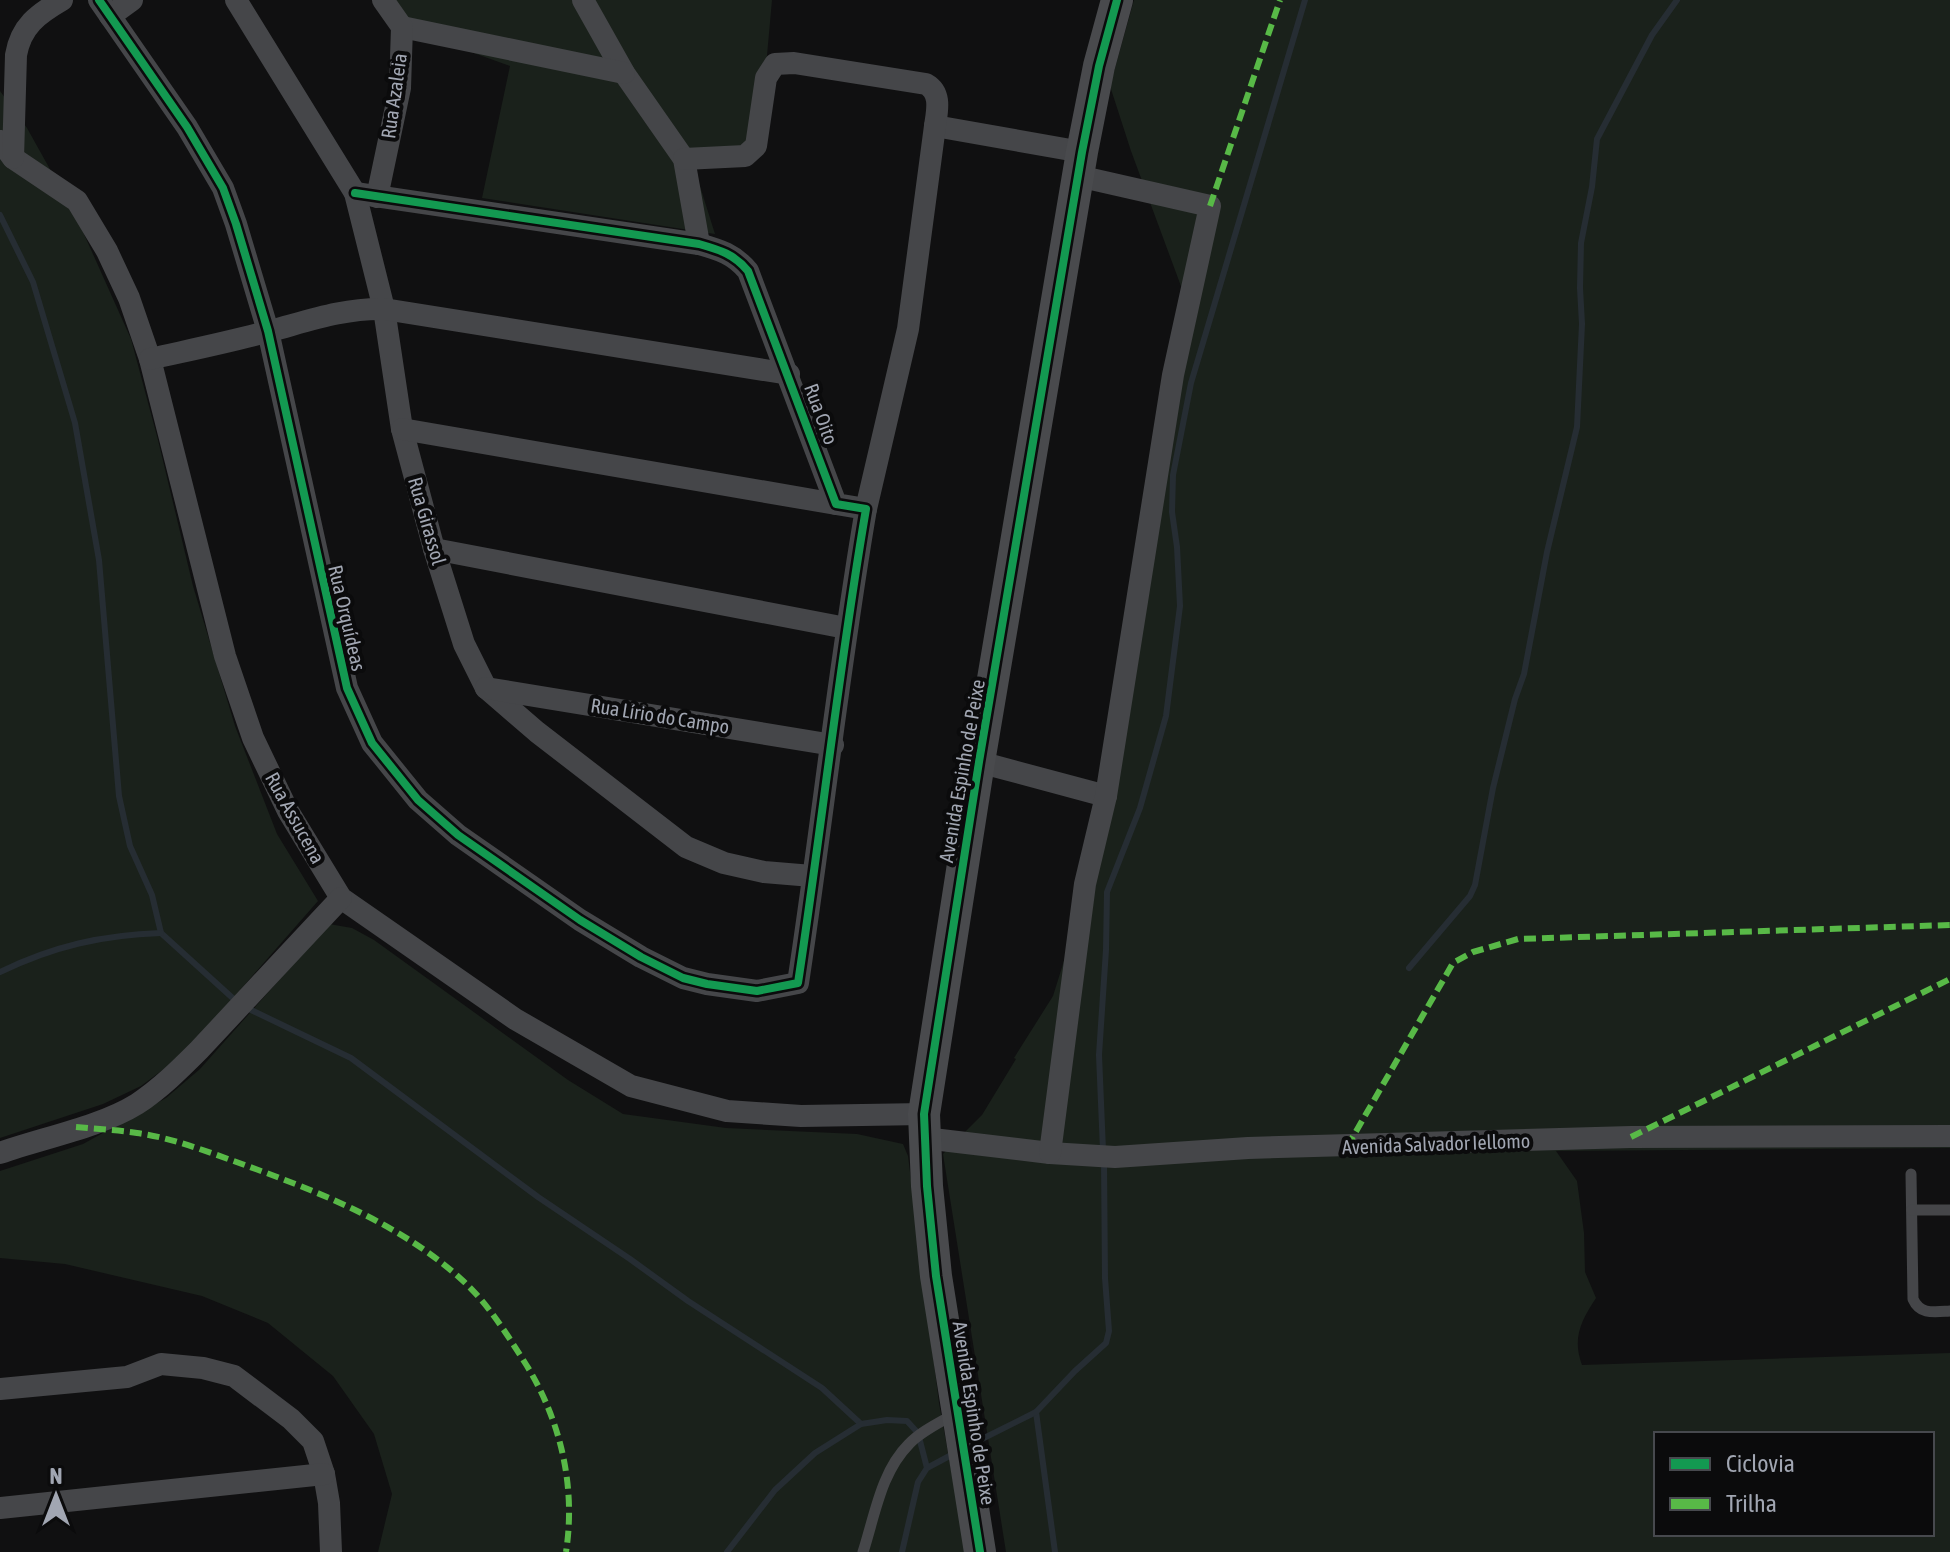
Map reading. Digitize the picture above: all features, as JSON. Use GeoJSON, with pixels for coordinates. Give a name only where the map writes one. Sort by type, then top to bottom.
{"type":"FeatureCollection","features":[{"type":"Feature","properties":{"kind":"street"},"geometry":{"type":"LineString","coordinates":[[7,150],[19,39],[27,24],[62,0]]}},
{"type":"Feature","properties":{"kind":"street"},"geometry":{"type":"LineString","coordinates":[[105,8],[132,0]]}},
{"type":"Feature","properties":{"kind":"street","name":"Rua Girassol"},"geometry":{"type":"LineString","coordinates":[[236,0],[366,195],[402,429],[434,549],[464,644],[486,688],[537,732],[686,847],[724,863],[764,872],[812,876]]}},
{"type":"Feature","properties":{"kind":"street","name":"Rua Azaleia"},"geometry":{"type":"LineString","coordinates":[[366,195],[400,88],[402,27],[383,0]]}},
{"type":"Feature","properties":{"kind":"street"},"geometry":{"type":"LineString","coordinates":[[583,0],[624,73],[684,159],[699,244]]}},
{"type":"Feature","properties":{"kind":"street","name":"Avenida Espinho de Peixe"},"geometry":{"type":"LineString","coordinates":[[980,1552],[936,1276],[924,1126],[979,762],[1080,164],[1099,66],[1117,0]]}},
{"type":"Feature","properties":{"kind":"street","name":"Rua Orquídeas"},"geometry":{"type":"LineString","coordinates":[[105,8],[187,127],[223,188],[268,331],[347,688],[372,743],[418,800],[458,835],[580,920],[641,957],[683,978],[734,988],[757,991],[798,983],[812,876]]}},
{"type":"Feature","properties":{"kind":"street"},"geometry":{"type":"LineString","coordinates":[[402,27],[624,73]]}},
{"type":"Feature","properties":{"kind":"street"},"geometry":{"type":"LineString","coordinates":[[684,159],[745,156],[753,151],[766,78],[775,64],[794,63],[926,84],[938,100],[908,329],[866,509],[846,628],[833,745],[812,876]]}},
{"type":"Feature","properties":{"kind":"street"},"geometry":{"type":"LineString","coordinates":[[935,126],[1080,164],[1210,206],[1173,375],[1106,796],[1085,884],[1050,1153]]}},
{"type":"Feature","properties":{"kind":"street","name":"Rua Assucena"},"geometry":{"type":"LineString","coordinates":[[7,150],[77,201],[107,251],[123,286],[150,359],[225,656],[253,738],[288,811],[341,898],[515,1019],[631,1086],[727,1111],[924,1126]]}},
{"type":"Feature","properties":{"kind":"street","name":"Rua Oito"},"geometry":{"type":"LineString","coordinates":[[366,195],[699,244],[723,250],[739,260],[748,271],[789,374],[836,504]]}},
{"type":"Feature","properties":{"kind":"street"},"geometry":{"type":"LineString","coordinates":[[150,359],[333,313],[384,309],[789,374]]}},
{"type":"Feature","properties":{"kind":"street"},"geometry":{"type":"LineString","coordinates":[[402,429],[866,509]]}},
{"type":"Feature","properties":{"kind":"street"},"geometry":{"type":"LineString","coordinates":[[434,549],[846,628]]}},
{"type":"Feature","properties":{"kind":"street","name":"Rua Lírio do Campo"},"geometry":{"type":"LineString","coordinates":[[486,688],[833,745]]}},
{"type":"Feature","properties":{"kind":"street"},"geometry":{"type":"LineString","coordinates":[[979,762],[1106,796]]}},
{"type":"Feature","properties":{"kind":"street"},"geometry":{"type":"LineString","coordinates":[[0,1153],[104,1119],[136,1104],[175,1074],[199,1050],[341,898]]}},
{"type":"Feature","properties":{"kind":"street","name":"Avenida Salvador Iellomo"},"geometry":{"type":"LineString","coordinates":[[924,1126],[1050,1153],[1115,1157],[1248,1148],[1631,1137],[1950,1136]]}},
{"type":"Feature","properties":{"kind":"street"},"geometry":{"type":"LineString","coordinates":[[0,1389],[127,1377],[161,1364],[203,1368],[234,1376],[291,1419],[313,1441],[324,1474],[329,1503],[331,1552]]}},
{"type":"Feature","properties":{"kind":"street"},"geometry":{"type":"LineString","coordinates":[[0,1508],[324,1474]]}},
{"type":"Feature","properties":{"kind":"lane"},"geometry":{"type":"LineString","coordinates":[[1911,1174],[1913,1299],[1920,1310],[1950,1311]]}},
{"type":"Feature","properties":{"kind":"lane"},"geometry":{"type":"LineString","coordinates":[[1912,1210],[1950,1210]]}},
{"type":"Feature","properties":{"kind":"lane"},"geometry":{"type":"LineString","coordinates":[[863,1552],[894,1461],[911,1441],[958,1412]]}},
{"type":"Feature","properties":{"kind":"shaded area"},"geometry":{"type":"Polygon","coordinates":[[[394,0],[772,0],[758,155],[693,164],[715,234],[482,198],[510,66],[432,38],[409,25],[394,0]]]}},
{"type":"Feature","properties":{"kind":"shaded area"},"geometry":{"type":"Polygon","coordinates":[[[1134,0],[1950,0],[1950,1148],[1556,1151],[1577,1181],[1584,1233],[1585,1272],[1596,1298],[1586,1314],[1578,1338],[1582,1365],[1950,1353],[1950,1552],[1006,1552],[943,1154],[982,1115],[1053,996],[1082,903],[1185,297],[1110,86],[1134,0]]]}},
{"type":"Feature","properties":{"kind":"shaded area"},"geometry":{"type":"Polygon","coordinates":[[[0,91],[27,128],[75,214],[131,339],[193,586],[235,726],[277,834],[318,901],[184,1054],[141,1086],[103,1104],[0,1138],[0,91]]]}},
{"type":"Feature","properties":{"kind":"shaded area"},"geometry":{"type":"Polygon","coordinates":[[[329,924],[352,928],[374,940],[568,1080],[623,1114],[726,1128],[857,1134],[903,1144],[908,1156],[939,1403],[966,1552],[378,1552],[392,1494],[374,1434],[333,1376],[268,1323],[202,1296],[65,1264],[0,1258],[0,1171],[83,1144],[166,1098],[200,1069],[329,924]]]}},
{"type":"Feature","properties":{"kind":"waterway"},"geometry":{"type":"LineString","coordinates":[[1103,1150],[1099,1055],[1107,892],[1140,808],[1166,716],[1180,606],[1172,512],[1173,475],[1191,383],[1305,0]]}},
{"type":"Feature","properties":{"kind":"waterway"},"geometry":{"type":"LineString","coordinates":[[1409,968],[1470,896],[1475,885],[1493,788],[1524,674],[1547,552],[1577,427],[1582,324],[1581,243],[1597,139],[1652,35],[1677,0]]}},
{"type":"Feature","properties":{"kind":"waterway"},"geometry":{"type":"LineString","coordinates":[[0,215],[33,282],[75,423],[99,560],[119,796],[130,846],[152,895],[161,933],[237,1002]]}},
{"type":"Feature","properties":{"kind":"waterway"},"geometry":{"type":"LineString","coordinates":[[0,972],[40,955],[79,944],[119,936],[161,933]]}},
{"type":"Feature","properties":{"kind":"waterway"},"geometry":{"type":"LineString","coordinates":[[247,1008],[351,1058],[538,1197],[688,1301],[822,1388],[861,1424]]}},
{"type":"Feature","properties":{"kind":"waterway"},"geometry":{"type":"LineString","coordinates":[[972,1444],[1036,1412],[1106,1343],[1109,1331],[1105,1278],[1104,1161]]}},
{"type":"Feature","properties":{"kind":"waterway"},"geometry":{"type":"LineString","coordinates":[[1036,1412],[1055,1552]]}},
{"type":"Feature","properties":{"kind":"waterway"},"geometry":{"type":"LineString","coordinates":[[727,1552],[775,1490],[815,1453],[861,1424],[907,1421],[918,1433],[927,1468]]}},
{"type":"Feature","properties":{"kind":"waterway"},"geometry":{"type":"LineString","coordinates":[[902,1552],[918,1482],[927,1468],[955,1453]]}},
{"type":"Feature","properties":{"kind":"marked path"},"geometry":{"type":"LineString","coordinates":[[1210,206],[1280,0]]}},
{"type":"Feature","properties":{"kind":"marked path"},"geometry":{"type":"LineString","coordinates":[[1347,1147],[1453,963],[1473,952],[1518,939],[1950,925]]}},
{"type":"Feature","properties":{"kind":"marked path"},"geometry":{"type":"LineString","coordinates":[[1631,1137],[1950,979]]}},
{"type":"Feature","properties":{"kind":"marked path"},"geometry":{"type":"LineString","coordinates":[[76,1127],[164,1138],[300,1186],[385,1225],[437,1259],[461,1279],[480,1298],[505,1332],[539,1387],[549,1410],[567,1479],[569,1528],[566,1552]]}},
{"type":"Feature","properties":{"kind":"cycle path"},"geometry":{"type":"LineString","coordinates":[[99,0],[187,127],[223,188],[268,331],[347,688],[372,743],[418,800],[458,835],[580,920],[641,957],[683,978],[707,984],[757,991],[798,983],[866,509],[836,504],[748,271],[726,253],[699,244],[355,193]]}},
{"type":"Feature","properties":{"kind":"cycle path"},"geometry":{"type":"LineString","coordinates":[[980,1552],[936,1276],[924,1114],[979,762],[1082,152],[1099,66],[1117,0]]}}]}
